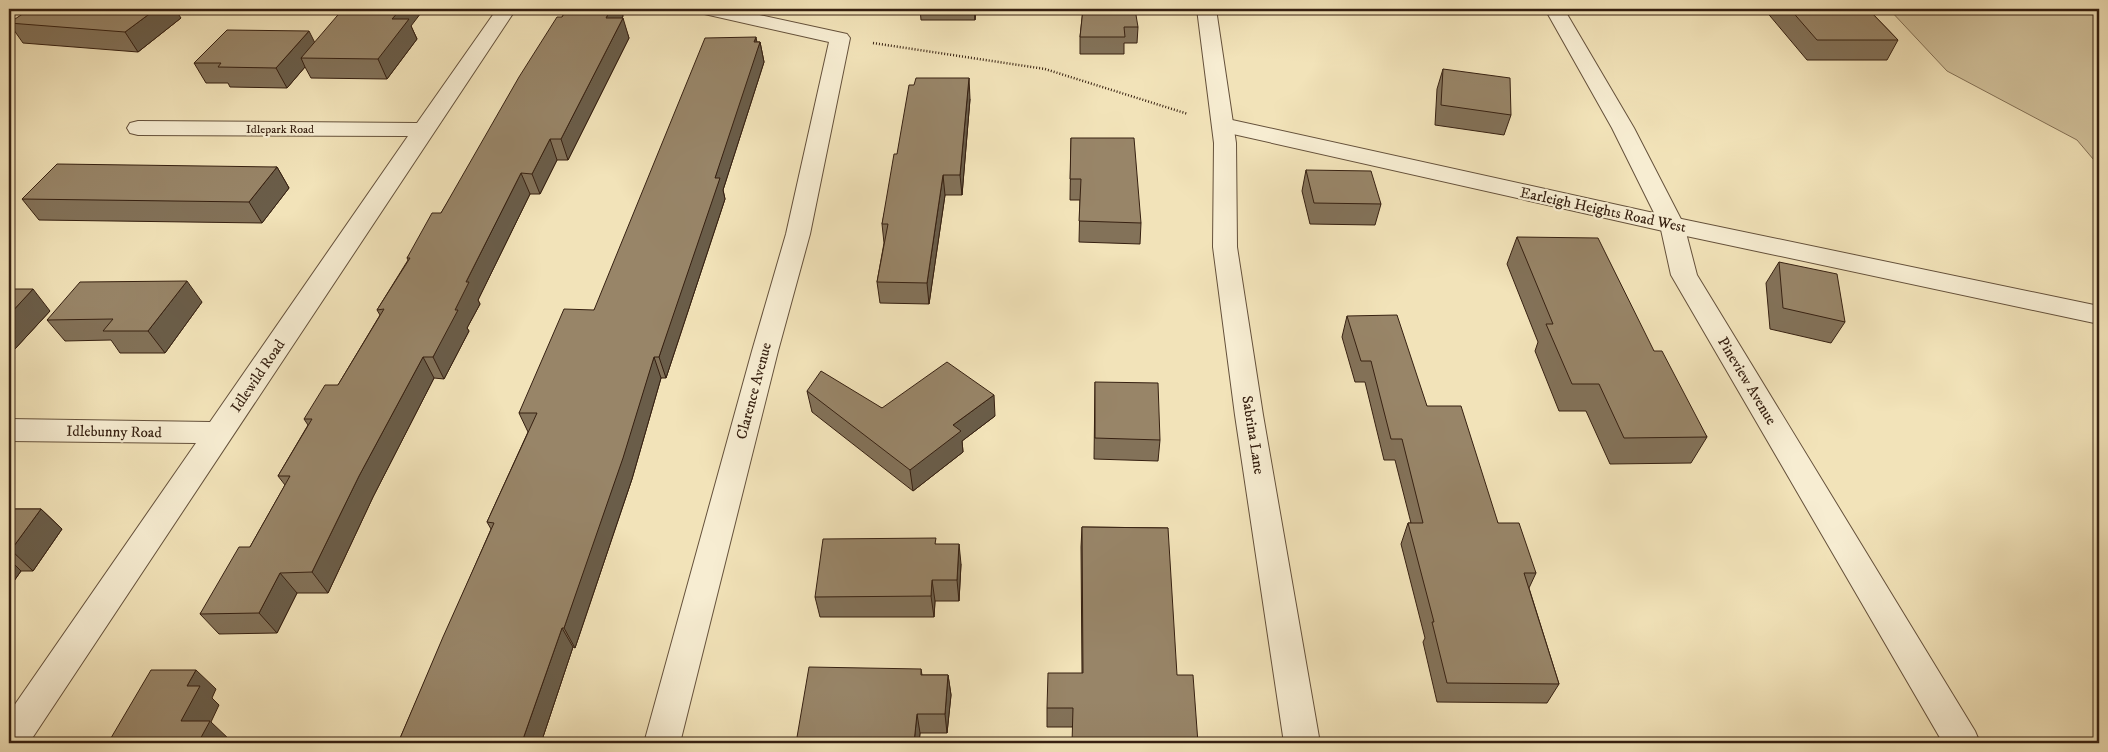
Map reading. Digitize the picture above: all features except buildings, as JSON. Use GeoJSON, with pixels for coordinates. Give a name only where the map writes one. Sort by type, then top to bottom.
{"type":"FeatureCollection","features":[{"type":"Feature","properties":{"kind":"street","name":"Idlewild Road"},"geometry":{"type":"LineString","coordinates":[[10,743],[506,9]]}},
{"type":"Feature","properties":{"kind":"street"},"geometry":{"type":"LineString","coordinates":[[707,9],[840,38]]}},
{"type":"Feature","properties":{"kind":"street"},"geometry":{"type":"LineString","coordinates":[[1206,9],[1223,125]]}},
{"type":"Feature","properties":{"kind":"street","name":"Pineview Avenue"},"geometry":{"type":"LineString","coordinates":[[1554,9],[1623,128],[1672,225],[1684,275],[1962,743]]}},
{"type":"Feature","properties":{"kind":"street","name":"Clarence Avenue"},"geometry":{"type":"LineString","coordinates":[[662,743],[765,351],[798,234],[840,38]]}},
{"type":"Feature","properties":{"kind":"street","name":"Earleigh Heights Road West"},"geometry":{"type":"LineString","coordinates":[[1223,125],[1672,225],[2099,315]]}},
{"type":"Feature","properties":{"kind":"street","name":"Sabrina Lane"},"geometry":{"type":"LineString","coordinates":[[1223,125],[1225,143],[1225,247],[1250,424],[1302,743]]}},
{"type":"Feature","properties":{"kind":"street","name":"Idlepark Road"},"geometry":{"type":"LineString","coordinates":[[138,128],[423,130]]}},
{"type":"Feature","properties":{"kind":"street","name":"Idlebunny Road"},"geometry":{"type":"LineString","coordinates":[[9,430],[220,434]]}},
{"type":"Feature","properties":{"kind":"path"},"geometry":{"type":"LineString","coordinates":[[840,38],[1044,69],[1223,125]]}},
{"type":"Feature","properties":{"kind":"shaded area"},"geometry":{"type":"Polygon","coordinates":[[[1889,9],[2099,9],[2099,166],[2077,140],[1947,71],[1889,9]]]}}]}
